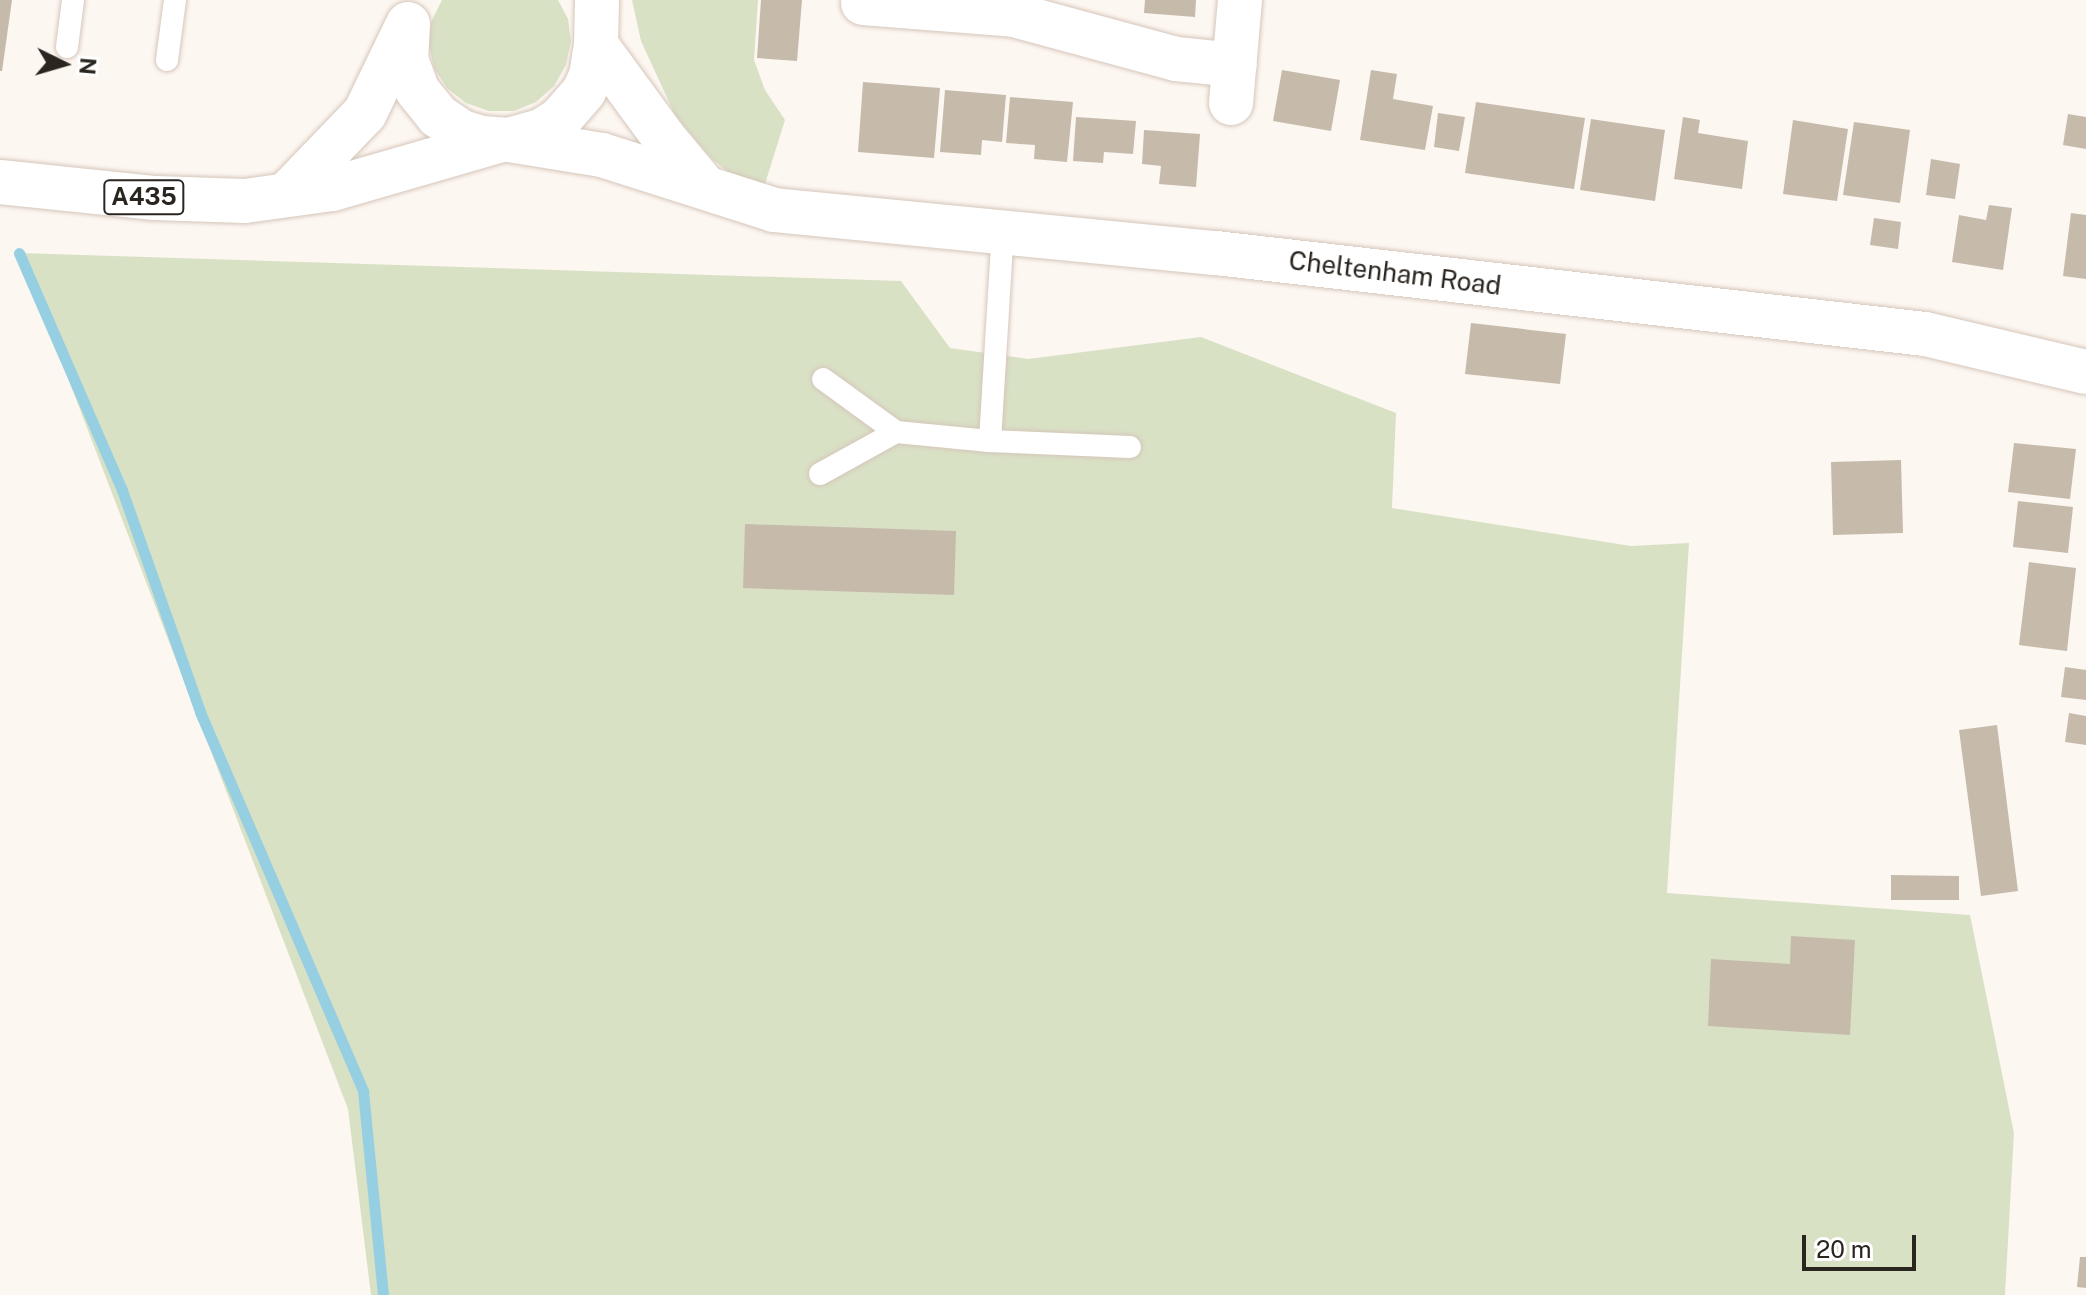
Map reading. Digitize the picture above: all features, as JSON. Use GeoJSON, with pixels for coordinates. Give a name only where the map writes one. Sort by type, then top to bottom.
{"type":"FeatureCollection","features":[{"type":"Feature","properties":{"kind":"street"},"geometry":{"type":"LineString","coordinates":[[863,3],[1014,15],[1176,59],[1233,84],[1240,0]]}},
{"type":"Feature","properties":{"kind":"street"},"geometry":{"type":"LineString","coordinates":[[288,193],[365,113],[409,10]]}},
{"type":"Feature","properties":{"kind":"street","name":"Cheltenham Road"},"geometry":{"type":"LineString","coordinates":[[409,10],[406,59],[417,90],[438,116],[462,132],[602,155],[704,186],[746,204],[774,210],[1003,231],[1925,334],[2086,372]]}},
{"type":"Feature","properties":{"kind":"street"},"geometry":{"type":"LineString","coordinates":[[505,140],[543,130],[574,105],[591,76],[593,17]]}},
{"type":"Feature","properties":{"kind":"street","name":"Cheltenham Road"},"geometry":{"type":"LineString","coordinates":[[593,17],[664,138],[704,186]]}},
{"type":"Feature","properties":{"kind":"street","name":"A435"},"geometry":{"type":"LineString","coordinates":[[0,182],[203,201],[245,201],[332,189],[505,140]]}},
{"type":"Feature","properties":{"kind":"lane"},"geometry":{"type":"LineString","coordinates":[[67,47],[73,0]]}},
{"type":"Feature","properties":{"kind":"lane"},"geometry":{"type":"LineString","coordinates":[[167,60],[175,0]]}},
{"type":"Feature","properties":{"kind":"lane"},"geometry":{"type":"LineString","coordinates":[[990,441],[1003,231]]}},
{"type":"Feature","properties":{"kind":"lane"},"geometry":{"type":"LineString","coordinates":[[823,379],[896,432],[990,441],[1130,447]]}},
{"type":"Feature","properties":{"kind":"lane"},"geometry":{"type":"LineString","coordinates":[[820,474],[896,432]]}},
{"type":"Feature","properties":{"kind":"green space"},"geometry":{"type":"Polygon","coordinates":[[[442,0],[558,0],[568,19],[571,41],[566,65],[554,86],[536,102],[514,111],[489,111],[466,103],[447,88],[434,68],[429,45],[431,22],[442,0]]]}},
{"type":"Feature","properties":{"kind":"green space"},"geometry":{"type":"Polygon","coordinates":[[[632,0],[758,0],[754,60],[765,90],[785,120],[764,187],[737,179],[711,158],[675,115],[641,41],[632,0]]]}},
{"type":"Feature","properties":{"kind":"green space"},"geometry":{"type":"Polygon","coordinates":[[[20,253],[901,281],[950,348],[1028,359],[1201,337],[1396,413],[1392,508],[1631,546],[1689,543],[1667,893],[1970,915],[2014,1133],[2005,1295],[371,1295],[348,1109],[20,253]]]}},
{"type":"Feature","properties":{"kind":"building"},"geometry":{"type":"Polygon","coordinates":[[[0,0],[12,0],[2,71],[0,71],[0,0]]]}},
{"type":"Feature","properties":{"kind":"building"},"geometry":{"type":"Polygon","coordinates":[[[761,0],[802,0],[797,61],[757,58],[761,0]]]}},
{"type":"Feature","properties":{"kind":"building"},"geometry":{"type":"Polygon","coordinates":[[[1145,0],[1196,0],[1195,17],[1144,13],[1145,0]]]}},
{"type":"Feature","properties":{"kind":"building"},"geometry":{"type":"Polygon","coordinates":[[[1282,70],[1340,80],[1331,131],[1273,121],[1282,70]]]}},
{"type":"Feature","properties":{"kind":"building"},"geometry":{"type":"Polygon","coordinates":[[[1371,70],[1397,74],[1393,99],[1433,106],[1425,150],[1360,140],[1371,70]]]}},
{"type":"Feature","properties":{"kind":"building"},"geometry":{"type":"Polygon","coordinates":[[[863,82],[940,88],[934,158],[858,152],[863,82]]]}},
{"type":"Feature","properties":{"kind":"building"},"geometry":{"type":"Polygon","coordinates":[[[945,90],[1006,95],[1002,142],[982,140],[981,155],[940,152],[945,90]]]}},
{"type":"Feature","properties":{"kind":"building"},"geometry":{"type":"Polygon","coordinates":[[[1010,97],[1073,102],[1067,162],[1034,159],[1035,145],[1006,143],[1010,97]]]}},
{"type":"Feature","properties":{"kind":"building"},"geometry":{"type":"Polygon","coordinates":[[[1476,102],[1585,118],[1574,189],[1465,173],[1476,102]]]}},
{"type":"Feature","properties":{"kind":"building"},"geometry":{"type":"Polygon","coordinates":[[[1438,113],[1465,117],[1459,151],[1434,147],[1438,113]]]}},
{"type":"Feature","properties":{"kind":"building"},"geometry":{"type":"Polygon","coordinates":[[[2068,114],[2086,117],[2086,149],[2063,145],[2068,114]]]}},
{"type":"Feature","properties":{"kind":"building"},"geometry":{"type":"Polygon","coordinates":[[[1076,117],[1136,121],[1133,154],[1104,152],[1103,163],[1073,161],[1076,117]]]}},
{"type":"Feature","properties":{"kind":"building"},"geometry":{"type":"Polygon","coordinates":[[[1683,117],[1700,120],[1698,133],[1748,141],[1742,189],[1674,179],[1683,117]]]}},
{"type":"Feature","properties":{"kind":"building"},"geometry":{"type":"Polygon","coordinates":[[[1591,119],[1665,130],[1655,201],[1580,190],[1591,119]]]}},
{"type":"Feature","properties":{"kind":"building"},"geometry":{"type":"Polygon","coordinates":[[[1793,120],[1848,129],[1837,201],[1783,194],[1793,120]]]}},
{"type":"Feature","properties":{"kind":"building"},"geometry":{"type":"Polygon","coordinates":[[[1854,122],[1910,130],[1900,203],[1843,195],[1854,122]]]}},
{"type":"Feature","properties":{"kind":"building"},"geometry":{"type":"Polygon","coordinates":[[[1144,130],[1200,134],[1196,187],[1159,184],[1161,166],[1142,164],[1144,130]]]}},
{"type":"Feature","properties":{"kind":"building"},"geometry":{"type":"Polygon","coordinates":[[[1931,159],[1960,164],[1955,199],[1926,195],[1931,159]]]}},
{"type":"Feature","properties":{"kind":"building"},"geometry":{"type":"Polygon","coordinates":[[[1989,205],[2012,208],[2003,270],[1952,262],[1959,215],[1986,220],[1989,205]]]}},
{"type":"Feature","properties":{"kind":"building"},"geometry":{"type":"Polygon","coordinates":[[[2071,213],[2086,215],[2086,279],[2063,276],[2071,213]]]}},
{"type":"Feature","properties":{"kind":"building"},"geometry":{"type":"Polygon","coordinates":[[[1874,218],[1901,222],[1898,249],[1870,245],[1874,218]]]}},
{"type":"Feature","properties":{"kind":"building"},"geometry":{"type":"Polygon","coordinates":[[[1471,323],[1566,334],[1560,384],[1465,374],[1471,323]]]}},
{"type":"Feature","properties":{"kind":"building"},"geometry":{"type":"Polygon","coordinates":[[[2014,443],[2076,449],[2070,499],[2008,492],[2014,443]]]}},
{"type":"Feature","properties":{"kind":"building"},"geometry":{"type":"Polygon","coordinates":[[[1901,460],[1903,533],[1833,535],[1831,462],[1901,460]]]}},
{"type":"Feature","properties":{"kind":"building"},"geometry":{"type":"Polygon","coordinates":[[[2018,501],[2073,507],[2068,553],[2013,547],[2018,501]]]}},
{"type":"Feature","properties":{"kind":"building"},"geometry":{"type":"Polygon","coordinates":[[[745,524],[956,531],[954,595],[743,588],[745,524]]]}},
{"type":"Feature","properties":{"kind":"building"},"geometry":{"type":"Polygon","coordinates":[[[2029,562],[2076,568],[2067,651],[2019,645],[2029,562]]]}},
{"type":"Feature","properties":{"kind":"building"},"geometry":{"type":"Polygon","coordinates":[[[2065,667],[2086,670],[2086,700],[2061,697],[2065,667]]]}},
{"type":"Feature","properties":{"kind":"building"},"geometry":{"type":"Polygon","coordinates":[[[2069,713],[2086,716],[2086,745],[2065,742],[2069,713]]]}},
{"type":"Feature","properties":{"kind":"building"},"geometry":{"type":"Polygon","coordinates":[[[1997,725],[2018,891],[1981,896],[1959,730],[1997,725]]]}},
{"type":"Feature","properties":{"kind":"building"},"geometry":{"type":"Polygon","coordinates":[[[1891,875],[1959,876],[1959,900],[1891,900],[1891,875]]]}},
{"type":"Feature","properties":{"kind":"building"},"geometry":{"type":"Polygon","coordinates":[[[1791,936],[1855,940],[1850,1035],[1708,1026],[1711,959],[1790,964],[1791,936]]]}},
{"type":"Feature","properties":{"kind":"building"},"geometry":{"type":"Polygon","coordinates":[[[2080,1257],[2086,1257],[2086,1288],[2077,1287],[2080,1257]]]}},
{"type":"Feature","properties":{"kind":"waterway"},"geometry":{"type":"LineString","coordinates":[[19,253],[122,490],[200,712],[363,1091],[383,1295]]}}]}
